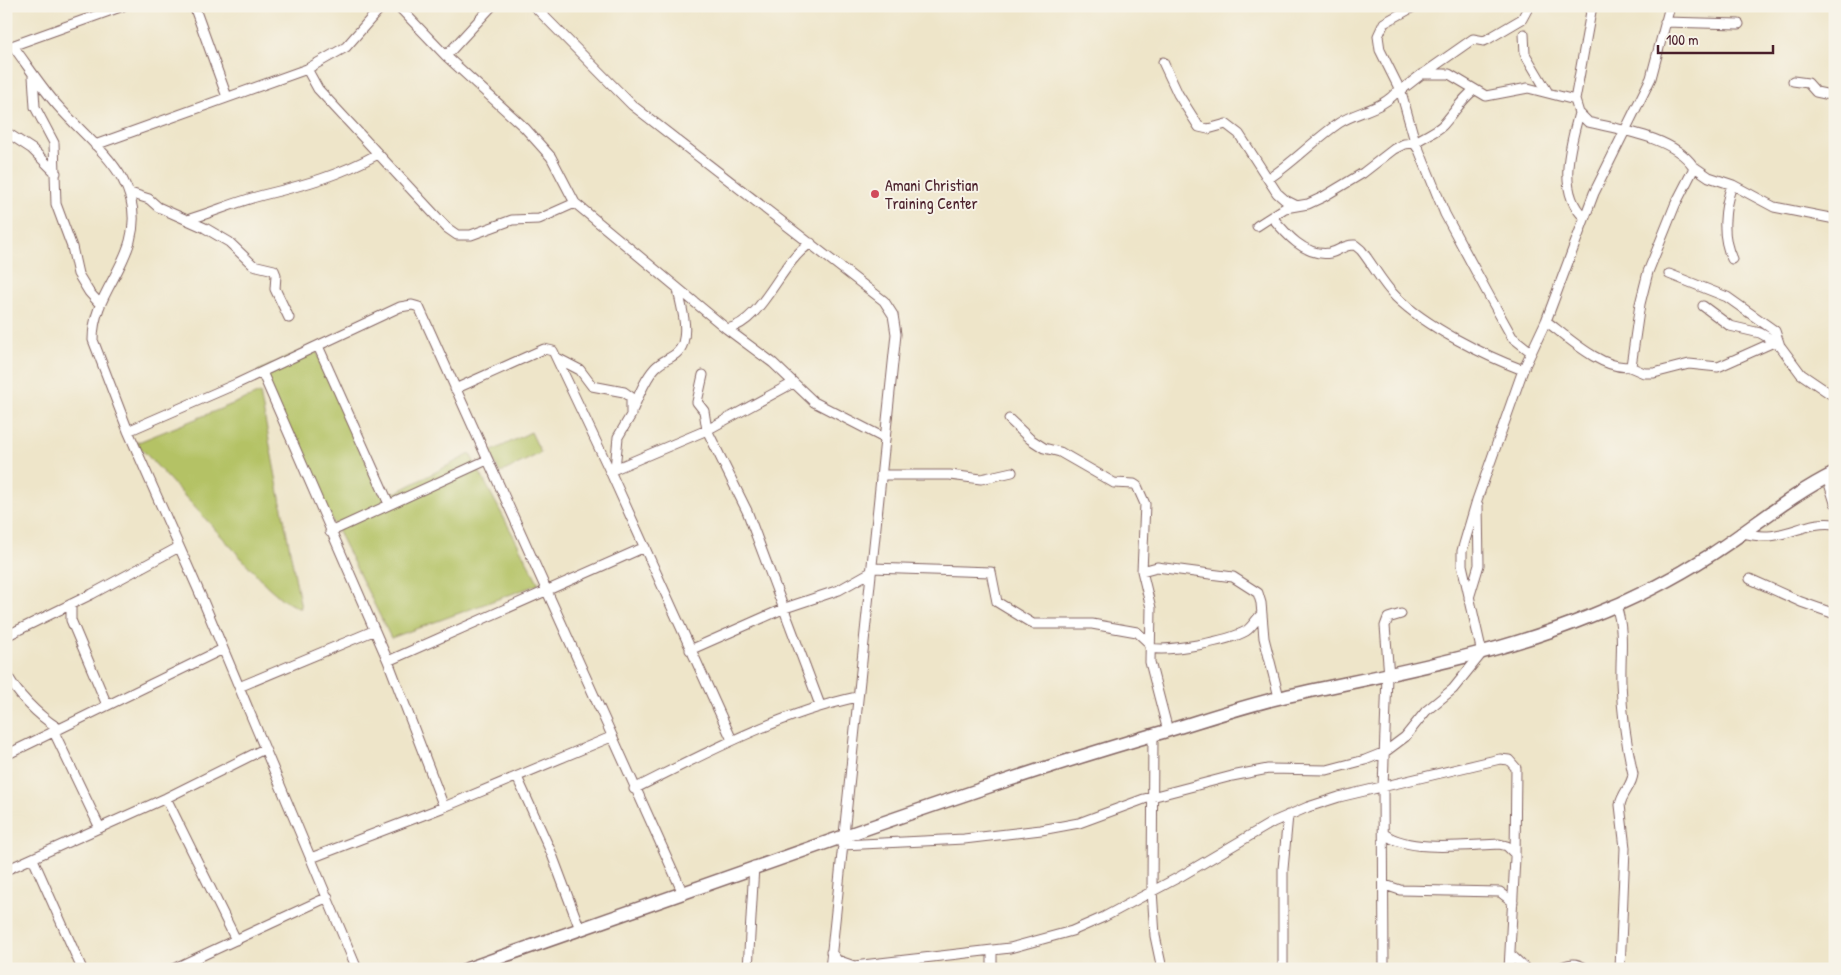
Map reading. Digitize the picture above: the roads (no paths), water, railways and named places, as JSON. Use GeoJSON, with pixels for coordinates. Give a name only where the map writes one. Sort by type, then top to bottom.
{"type":"FeatureCollection","features":[{"type":"Feature","properties":{"kind":"street"},"geometry":{"type":"LineString","coordinates":[[123,6],[9,47],[123,176],[130,193],[135,215],[130,243],[100,303],[93,328],[93,340],[128,431],[223,649],[357,969]]}},
{"type":"Feature","properties":{"kind":"street"},"geometry":{"type":"LineString","coordinates":[[194,6],[227,97]]}},
{"type":"Feature","properties":{"kind":"street"},"geometry":{"type":"LineString","coordinates":[[95,145],[227,97],[267,85],[307,69],[346,47],[382,6]]}},
{"type":"Feature","properties":{"kind":"street"},"geometry":{"type":"LineString","coordinates":[[398,6],[446,56],[525,128],[550,156],[575,203],[727,329],[772,363],[826,410],[884,438]]}},
{"type":"Feature","properties":{"kind":"street"},"geometry":{"type":"LineString","coordinates":[[446,56],[492,6]]}},
{"type":"Feature","properties":{"kind":"street"},"geometry":{"type":"LineString","coordinates":[[534,6],[632,105],[811,243],[891,309],[895,320],[896,334],[830,969]]}},
{"type":"Feature","properties":{"kind":"street"},"geometry":{"type":"LineString","coordinates":[[1415,6],[1384,23],[1378,31],[1380,50],[1400,90],[1416,144],[1445,214],[1512,337],[1531,352]]}},
{"type":"Feature","properties":{"kind":"street"},"geometry":{"type":"LineString","coordinates":[[1268,179],[1339,123],[1371,110],[1472,40],[1484,41],[1522,18],[1529,6]]}},
{"type":"Feature","properties":{"kind":"street"},"geometry":{"type":"LineString","coordinates":[[1592,6],[1575,100],[1579,112],[1588,122],[1661,142],[1675,149],[1693,166],[1709,177],[1732,185],[1780,209],[1835,219]]}},
{"type":"Feature","properties":{"kind":"street"},"geometry":{"type":"LineString","coordinates":[[1482,653],[1468,598],[1462,565],[1462,551],[1477,500],[1523,370],[1546,321],[1584,217],[1603,172],[1651,78],[1670,6]]}},
{"type":"Feature","properties":{"kind":"street"},"geometry":{"type":"LineString","coordinates":[[1665,22],[1739,24]]}},
{"type":"Feature","properties":{"kind":"street"},"geometry":{"type":"LineString","coordinates":[[1524,34],[1525,54],[1547,91]]}},
{"type":"Feature","properties":{"kind":"street"},"geometry":{"type":"LineString","coordinates":[[1162,62],[1178,94],[1199,127],[1208,130],[1226,124],[1232,127],[1239,134],[1268,179],[1285,200],[1298,206]]}},
{"type":"Feature","properties":{"kind":"street"},"geometry":{"type":"LineString","coordinates":[[307,69],[318,89],[447,228],[457,235],[471,235],[512,220],[539,219],[575,203]]}},
{"type":"Feature","properties":{"kind":"street"},"geometry":{"type":"LineString","coordinates":[[1422,74],[1449,74],[1474,90],[1489,96],[1522,88],[1547,91],[1575,100]]}},
{"type":"Feature","properties":{"kind":"street"},"geometry":{"type":"LineString","coordinates":[[33,76],[35,107],[54,143],[56,204],[69,239],[78,274],[88,292],[100,303]]}},
{"type":"Feature","properties":{"kind":"street"},"geometry":{"type":"LineString","coordinates":[[1793,81],[1808,83],[1816,92],[1835,96]]}},
{"type":"Feature","properties":{"kind":"street"},"geometry":{"type":"LineString","coordinates":[[1257,226],[1285,208],[1312,202],[1342,187],[1400,146],[1416,144],[1442,125],[1450,114],[1474,90]]}},
{"type":"Feature","properties":{"kind":"street"},"geometry":{"type":"LineString","coordinates":[[1579,112],[1570,145],[1568,172],[1570,199],[1576,210],[1584,217]]}},
{"type":"Feature","properties":{"kind":"street"},"geometry":{"type":"LineString","coordinates":[[6,132],[32,149],[56,173]]}},
{"type":"Feature","properties":{"kind":"street"},"geometry":{"type":"LineString","coordinates":[[190,219],[348,171],[378,154]]}},
{"type":"Feature","properties":{"kind":"street"},"geometry":{"type":"LineString","coordinates":[[1630,367],[1633,363],[1640,304],[1648,272],[1675,205],[1692,176],[1693,166]]}},
{"type":"Feature","properties":{"kind":"street"},"geometry":{"type":"LineString","coordinates":[[1732,185],[1725,231],[1727,249],[1732,259]]}},
{"type":"Feature","properties":{"kind":"street"},"geometry":{"type":"LineString","coordinates":[[130,193],[150,199],[158,207],[190,219],[228,242],[252,265],[274,270],[276,275],[275,289],[289,318]]}},
{"type":"Feature","properties":{"kind":"street"},"geometry":{"type":"LineString","coordinates":[[1272,217],[1294,241],[1315,251],[1328,253],[1342,246],[1355,245],[1362,250],[1397,298],[1431,324],[1494,359],[1523,370]]}},
{"type":"Feature","properties":{"kind":"street"},"geometry":{"type":"LineString","coordinates":[[727,329],[743,324],[798,253],[811,243]]}},
{"type":"Feature","properties":{"kind":"street"},"geometry":{"type":"LineString","coordinates":[[1669,274],[1692,282],[1738,304],[1753,318],[1775,331],[1777,344]]}},
{"type":"Feature","properties":{"kind":"street"},"geometry":{"type":"LineString","coordinates":[[612,470],[618,437],[629,420],[650,374],[658,365],[672,358],[683,344],[684,322],[678,289]]}},
{"type":"Feature","properties":{"kind":"street"},"geometry":{"type":"LineString","coordinates":[[128,431],[262,372],[400,307],[416,306],[423,316],[634,789],[682,891]]}},
{"type":"Feature","properties":{"kind":"street"},"geometry":{"type":"LineString","coordinates":[[1703,306],[1730,326],[1764,335],[1777,344],[1800,374],[1835,397]]}},
{"type":"Feature","properties":{"kind":"street"},"geometry":{"type":"LineString","coordinates":[[1546,321],[1587,353],[1644,373],[1654,373],[1689,364],[1718,367],[1777,344]]}},
{"type":"Feature","properties":{"kind":"street"},"geometry":{"type":"LineString","coordinates":[[318,346],[389,504]]}},
{"type":"Feature","properties":{"kind":"street"},"geometry":{"type":"LineString","coordinates":[[455,389],[544,349],[552,350],[612,470],[690,650],[732,740]]}},
{"type":"Feature","properties":{"kind":"street"},"geometry":{"type":"LineString","coordinates":[[556,358],[580,370],[592,386],[628,394],[632,410]]}},
{"type":"Feature","properties":{"kind":"street"},"geometry":{"type":"LineString","coordinates":[[262,372],[373,632],[388,661],[444,807]]}},
{"type":"Feature","properties":{"kind":"street"},"geometry":{"type":"LineString","coordinates":[[703,375],[697,399],[698,405],[704,410],[707,430],[747,511],[820,705]]}},
{"type":"Feature","properties":{"kind":"street"},"geometry":{"type":"LineString","coordinates":[[612,470],[707,430],[793,383]]}},
{"type":"Feature","properties":{"kind":"street"},"geometry":{"type":"LineString","coordinates":[[1009,419],[1030,439],[1044,448],[1060,452],[1114,484],[1134,484],[1137,486],[1145,507],[1142,571],[1151,608],[1150,646],[1152,670],[1168,731]]}},
{"type":"Feature","properties":{"kind":"street"},"geometry":{"type":"LineString","coordinates":[[330,532],[487,460]]}},
{"type":"Feature","properties":{"kind":"street"},"geometry":{"type":"LineString","coordinates":[[881,475],[950,474],[983,479],[1012,472]]}},
{"type":"Feature","properties":{"kind":"street"},"geometry":{"type":"LineString","coordinates":[[467,969],[754,866],[842,841],[943,801],[1153,735],[1279,697],[1388,676],[1517,643],[1616,606],[1672,579],[1776,508],[1831,475],[1835,503]]}},
{"type":"Feature","properties":{"kind":"street"},"geometry":{"type":"LineString","coordinates":[[1468,598],[1479,565],[1477,500]]}},
{"type":"Feature","properties":{"kind":"street"},"geometry":{"type":"LineString","coordinates":[[1742,532],[1759,536],[1777,536],[1818,524],[1835,524]]}},
{"type":"Feature","properties":{"kind":"street"},"geometry":{"type":"LineString","coordinates":[[6,636],[179,547]]}},
{"type":"Feature","properties":{"kind":"street"},"geometry":{"type":"LineString","coordinates":[[388,661],[458,628],[546,592],[645,547]]}},
{"type":"Feature","properties":{"kind":"street"},"geometry":{"type":"LineString","coordinates":[[1142,571],[1157,567],[1237,578],[1258,594],[1264,638],[1279,697]]}},
{"type":"Feature","properties":{"kind":"street"},"geometry":{"type":"LineString","coordinates":[[690,650],[785,608],[839,590],[871,570],[991,572],[997,602],[1029,623],[1092,624],[1137,632],[1150,646],[1178,648],[1241,633],[1250,628],[1262,614]]}},
{"type":"Feature","properties":{"kind":"street"},"geometry":{"type":"LineString","coordinates":[[1750,579],[1801,602],[1835,614]]}},
{"type":"Feature","properties":{"kind":"street"},"geometry":{"type":"LineString","coordinates":[[71,604],[71,620],[107,705]]}},
{"type":"Feature","properties":{"kind":"street"},"geometry":{"type":"LineString","coordinates":[[1616,606],[1622,627],[1622,697],[1633,774],[1632,782],[1620,805],[1625,848],[1620,969]]}},
{"type":"Feature","properties":{"kind":"street"},"geometry":{"type":"LineString","coordinates":[[1384,969],[1384,713],[1388,676],[1385,626],[1388,618],[1401,614]]}},
{"type":"Feature","properties":{"kind":"street"},"geometry":{"type":"LineString","coordinates":[[238,687],[373,632]]}},
{"type":"Feature","properties":{"kind":"street"},"geometry":{"type":"LineString","coordinates":[[6,755],[223,649]]}},
{"type":"Feature","properties":{"kind":"street"},"geometry":{"type":"LineString","coordinates":[[842,841],[956,839],[1041,830],[1079,823],[1154,797],[1268,769],[1311,771],[1338,768],[1385,752],[1405,737],[1426,711],[1453,689],[1482,653]]}},
{"type":"Feature","properties":{"kind":"street"},"geometry":{"type":"LineString","coordinates":[[6,672],[18,690],[56,729],[100,828]]}},
{"type":"Feature","properties":{"kind":"street"},"geometry":{"type":"LineString","coordinates":[[634,789],[732,740],[820,705],[857,697]]}},
{"type":"Feature","properties":{"kind":"street"},"geometry":{"type":"LineString","coordinates":[[1153,735],[1152,890],[1155,936],[1162,969]]}},
{"type":"Feature","properties":{"kind":"street"},"geometry":{"type":"LineString","coordinates":[[311,858],[444,807],[611,737]]}},
{"type":"Feature","properties":{"kind":"street"},"geometry":{"type":"LineString","coordinates":[[6,870],[166,798],[264,749]]}},
{"type":"Feature","properties":{"kind":"street"},"geometry":{"type":"LineString","coordinates":[[831,952],[837,960],[854,966],[992,951],[1029,943],[1087,926],[1288,815],[1332,799],[1472,765],[1508,760],[1516,768],[1515,854],[1509,969]]}},
{"type":"Feature","properties":{"kind":"street"},"geometry":{"type":"LineString","coordinates":[[517,777],[551,852],[580,928]]}},
{"type":"Feature","properties":{"kind":"street"},"geometry":{"type":"LineString","coordinates":[[166,798],[236,940]]}},
{"type":"Feature","properties":{"kind":"street"},"geometry":{"type":"LineString","coordinates":[[1283,969],[1283,869],[1288,815]]}},
{"type":"Feature","properties":{"kind":"street"},"geometry":{"type":"LineString","coordinates":[[1384,834],[1404,843],[1450,845],[1499,844],[1507,846],[1515,854]]}},
{"type":"Feature","properties":{"kind":"street"},"geometry":{"type":"LineString","coordinates":[[33,859],[82,969]]}},
{"type":"Feature","properties":{"kind":"street"},"geometry":{"type":"LineString","coordinates":[[748,969],[754,866]]}},
{"type":"Feature","properties":{"kind":"street"},"geometry":{"type":"LineString","coordinates":[[1385,884],[1400,890],[1500,892],[1513,902]]}},
{"type":"Feature","properties":{"kind":"street"},"geometry":{"type":"LineString","coordinates":[[173,969],[328,897]]}},
{"type":"Feature","properties":{"kind":"street"},"geometry":{"type":"LineString","coordinates":[[992,951],[992,969]]}},
{"type":"Feature","properties":{"kind":"street"},"geometry":{"type":"LineString","coordinates":[[1510,954],[1526,969]]}},
{"type":"Feature","properties":{"kind":"street"},"geometry":{"type":"LineString","coordinates":[[1557,969],[1571,963],[1579,964],[1586,969]]}},
{"type":"Feature","properties":{"kind":"place","name":"Amani Christian Training Center"},"geometry":{"type":"Point","coordinates":[875,194]}}]}
